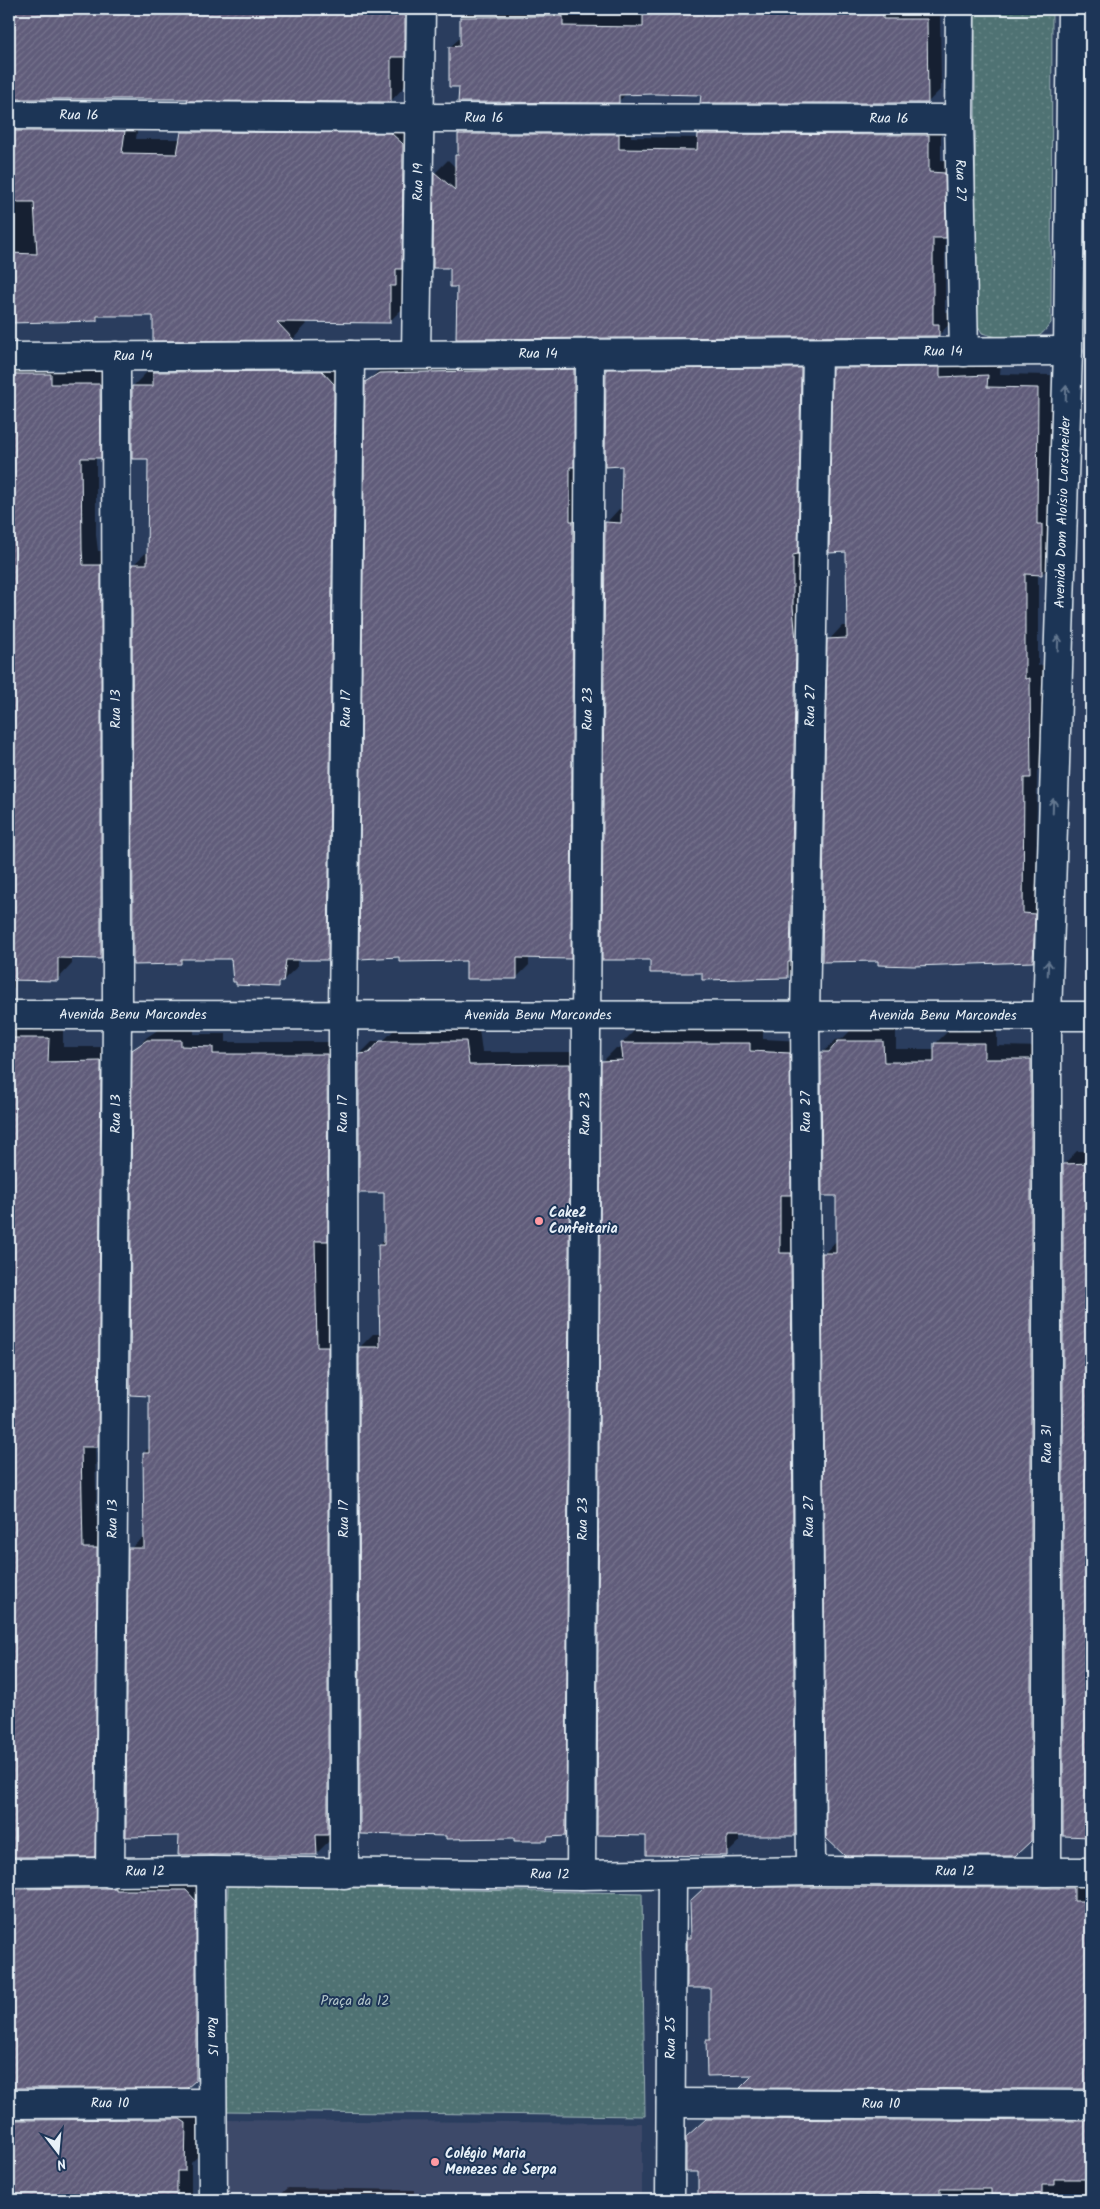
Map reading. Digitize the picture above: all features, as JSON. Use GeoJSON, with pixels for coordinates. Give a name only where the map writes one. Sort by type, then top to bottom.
{"type":"FeatureCollection","features":[{"type":"Feature","properties":{"kind":"street","name":"Rua 19"},"geometry":{"type":"LineString","coordinates":[[416,354],[421,9]]}},
{"type":"Feature","properties":{"kind":"street","name":"Rua 27"},"geometry":{"type":"LineString","coordinates":[[960,9],[959,119],[964,352]]}},
{"type":"Feature","properties":{"kind":"street","name":"Avenida Dom Aloísio Lorscheider"},"geometry":{"type":"LineString","coordinates":[[1068,1016],[1068,351],[1072,9]]}},
{"type":"Feature","properties":{"kind":"street","name":"Rua 16"},"geometry":{"type":"LineString","coordinates":[[9,115],[959,119]]}},
{"type":"Feature","properties":{"kind":"street","name":"Rua 14"},"geometry":{"type":"LineString","coordinates":[[9,357],[1068,351]]}},
{"type":"Feature","properties":{"kind":"street","name":"Rua 27"},"geometry":{"type":"LineString","coordinates":[[811,1871],[805,1016],[817,352]]}},
{"type":"Feature","properties":{"kind":"street","name":"Rua 23"},"geometry":{"type":"LineString","coordinates":[[581,1875],[588,1015],[590,353]]}},
{"type":"Feature","properties":{"kind":"street","name":"Rua 17"},"geometry":{"type":"LineString","coordinates":[[344,1874],[343,1014],[350,355]]}},
{"type":"Feature","properties":{"kind":"street","name":"Rua 13"},"geometry":{"type":"LineString","coordinates":[[110,1873],[117,1014],[116,356]]}},
{"type":"Feature","properties":{"kind":"street","name":"Avenida Benu Marcondes"},"geometry":{"type":"LineString","coordinates":[[9,1015],[1068,1016],[1091,1028]]}},
{"type":"Feature","properties":{"kind":"street","name":"Rua 31"},"geometry":{"type":"LineString","coordinates":[[1048,1872],[1068,1016]]}},
{"type":"Feature","properties":{"kind":"street","name":"Rua 12"},"geometry":{"type":"LineString","coordinates":[[9,1873],[211,1871],[344,1874],[581,1875],[811,1871],[1091,1872]]}},
{"type":"Feature","properties":{"kind":"street","name":"Rua 15"},"geometry":{"type":"LineString","coordinates":[[211,1871],[212,2200]]}},
{"type":"Feature","properties":{"kind":"street","name":"Rua 25"},"geometry":{"type":"LineString","coordinates":[[670,2200],[672,1874]]}},
{"type":"Feature","properties":{"kind":"street","name":"Rua 10"},"geometry":{"type":"LineString","coordinates":[[9,2104],[212,2102]]}},
{"type":"Feature","properties":{"kind":"street","name":"Rua 10"},"geometry":{"type":"LineString","coordinates":[[671,2103],[1091,2106]]}},
{"type":"Feature","properties":{"kind":"shaded area","name":"Colégio Maria Menezes de Serpa"},"geometry":{"type":"Polygon","coordinates":[[[227,2120],[642,2123],[642,2200],[227,2200],[227,2120]]]}},
{"type":"Feature","properties":{"kind":"green space"},"geometry":{"type":"Polygon","coordinates":[[[975,9],[1052,9],[1051,323],[1045,331],[1031,339],[1009,339],[982,333],[976,322],[975,9]]]}},
{"type":"Feature","properties":{"kind":"green space","name":"Praça da 12"},"geometry":{"type":"Polygon","coordinates":[[[228,1886],[642,1893],[645,2116],[224,2111],[228,1886]]]}},
{"type":"Feature","properties":{"kind":"building"},"geometry":{"type":"Polygon","coordinates":[[[9,9],[405,9],[405,57],[391,57],[391,102],[9,99],[9,9]]]}},
{"type":"Feature","properties":{"kind":"building"},"geometry":{"type":"Polygon","coordinates":[[[643,9],[883,9],[883,19],[927,19],[928,103],[700,103],[701,95],[653,94],[619,95],[619,103],[458,102],[459,87],[449,87],[449,47],[460,46],[460,17],[563,16],[563,26],[643,27],[643,9]]]}},
{"type":"Feature","properties":{"kind":"building"},"geometry":{"type":"Polygon","coordinates":[[[9,131],[125,131],[122,153],[177,154],[181,132],[391,133],[403,144],[402,269],[396,269],[396,286],[390,286],[390,323],[277,322],[294,340],[153,341],[153,316],[97,316],[97,321],[9,323],[9,253],[37,254],[34,202],[9,202],[9,131]]]}},
{"type":"Feature","properties":{"kind":"building"},"geometry":{"type":"Polygon","coordinates":[[[458,134],[619,134],[619,149],[697,150],[698,134],[929,135],[929,172],[945,173],[946,238],[933,238],[933,324],[939,324],[939,336],[456,339],[457,287],[450,287],[450,268],[433,268],[434,172],[455,190],[455,155],[458,155],[458,134]]]}},
{"type":"Feature","properties":{"kind":"building"},"geometry":{"type":"Polygon","coordinates":[[[940,367],[940,377],[988,375],[987,387],[1038,388],[1037,524],[1042,524],[1042,575],[1025,574],[1025,679],[1030,678],[1031,778],[1024,778],[1023,913],[1035,914],[1033,962],[914,966],[878,965],[878,961],[822,962],[827,639],[847,638],[846,552],[829,553],[832,368],[940,367]]]}},
{"type":"Feature","properties":{"kind":"building"},"geometry":{"type":"Polygon","coordinates":[[[801,368],[798,554],[793,555],[793,607],[796,641],[790,962],[788,962],[788,978],[702,980],[702,973],[650,973],[650,960],[602,960],[605,522],[621,523],[622,466],[605,467],[606,369],[801,368]]]}},
{"type":"Feature","properties":{"kind":"building"},"geometry":{"type":"Polygon","coordinates":[[[574,369],[574,467],[570,467],[570,521],[573,521],[571,959],[517,958],[517,979],[466,979],[466,961],[399,962],[399,957],[359,959],[365,382],[379,373],[574,369]]]}},
{"type":"Feature","properties":{"kind":"building"},"geometry":{"type":"Polygon","coordinates":[[[322,371],[334,384],[328,960],[286,960],[283,982],[279,982],[279,987],[236,985],[236,982],[233,982],[231,959],[181,959],[181,964],[133,965],[132,564],[147,564],[148,459],[132,459],[132,386],[153,386],[153,372],[322,371]]]}},
{"type":"Feature","properties":{"kind":"building"},"geometry":{"type":"Polygon","coordinates":[[[9,374],[51,374],[51,384],[100,384],[101,458],[81,458],[83,565],[101,565],[101,959],[58,958],[58,981],[9,980],[9,374]]]}},
{"type":"Feature","properties":{"kind":"building"},"geometry":{"type":"Polygon","coordinates":[[[9,1038],[49,1038],[48,1062],[101,1061],[98,1447],[81,1447],[83,1548],[97,1548],[95,1857],[10,1857],[9,1784],[12,1784],[12,1727],[9,1727],[9,1038]]]}},
{"type":"Feature","properties":{"kind":"building"},"geometry":{"type":"Polygon","coordinates":[[[147,1040],[181,1040],[181,1046],[213,1047],[213,1054],[327,1054],[328,1241],[315,1241],[317,1347],[328,1347],[328,1835],[316,1835],[317,1855],[178,1855],[179,1836],[126,1837],[128,1548],[144,1548],[143,1453],[149,1453],[149,1396],[130,1395],[132,1050],[147,1040]]]}},
{"type":"Feature","properties":{"kind":"building"},"geometry":{"type":"Polygon","coordinates":[[[380,1041],[466,1041],[469,1065],[570,1064],[566,1836],[548,1837],[547,1841],[514,1841],[514,1838],[446,1839],[446,1836],[360,1834],[359,1347],[380,1347],[378,1245],[384,1245],[384,1193],[359,1193],[359,1054],[369,1053],[380,1041]]]}},
{"type":"Feature","properties":{"kind":"building"},"geometry":{"type":"Polygon","coordinates":[[[838,1041],[883,1041],[884,1062],[934,1062],[934,1043],[984,1043],[984,1059],[1031,1059],[1031,1841],[1015,1856],[845,1856],[826,1838],[822,1253],[836,1253],[836,1196],[822,1196],[821,1052],[829,1052],[838,1041]]]}},
{"type":"Feature","properties":{"kind":"building"},"geometry":{"type":"Polygon","coordinates":[[[621,1043],[750,1043],[750,1051],[790,1053],[791,1195],[780,1195],[780,1253],[791,1253],[795,1836],[727,1836],[727,1856],[646,1855],[646,1836],[597,1835],[601,1061],[623,1060],[621,1043]]]}},
{"type":"Feature","properties":{"kind":"building"},"geometry":{"type":"Polygon","coordinates":[[[1091,1163],[1091,1837],[1063,1836],[1063,1164],[1091,1163]]]}},
{"type":"Feature","properties":{"kind":"building"},"geometry":{"type":"Polygon","coordinates":[[[116,1888],[116,1890],[186,1890],[196,1901],[196,2080],[187,2088],[9,2088],[9,1889],[116,1888]]]}},
{"type":"Feature","properties":{"kind":"building"},"geometry":{"type":"Polygon","coordinates":[[[704,1888],[1074,1888],[1074,1901],[1090,1901],[1091,1968],[1088,1969],[1088,2028],[1091,2028],[1091,2089],[740,2088],[753,2075],[707,2076],[706,2040],[710,2040],[710,1988],[687,1988],[687,1938],[691,1938],[690,1901],[704,1888]]]}},
{"type":"Feature","properties":{"kind":"building"},"geometry":{"type":"Polygon","coordinates":[[[180,2119],[186,2123],[185,2171],[177,2171],[177,2200],[110,2200],[109,2195],[44,2195],[44,2200],[9,2200],[9,2120],[180,2119]]]}},
{"type":"Feature","properties":{"kind":"building"},"geometry":{"type":"Polygon","coordinates":[[[706,2119],[1091,2121],[1091,2179],[1054,2179],[1054,2185],[1042,2185],[1042,2197],[991,2195],[991,2189],[940,2189],[940,2200],[895,2200],[895,2195],[839,2196],[839,2200],[698,2200],[698,2172],[686,2172],[686,2137],[706,2119]]]}},
{"type":"Feature","properties":{"kind":"place","name":"Cake2 Confeitaria"},"geometry":{"type":"Point","coordinates":[539,1221]}},
{"type":"Feature","properties":{"kind":"place","name":"Colégio Maria Menezes de Serpa"},"geometry":{"type":"Point","coordinates":[435,2162]}}]}
